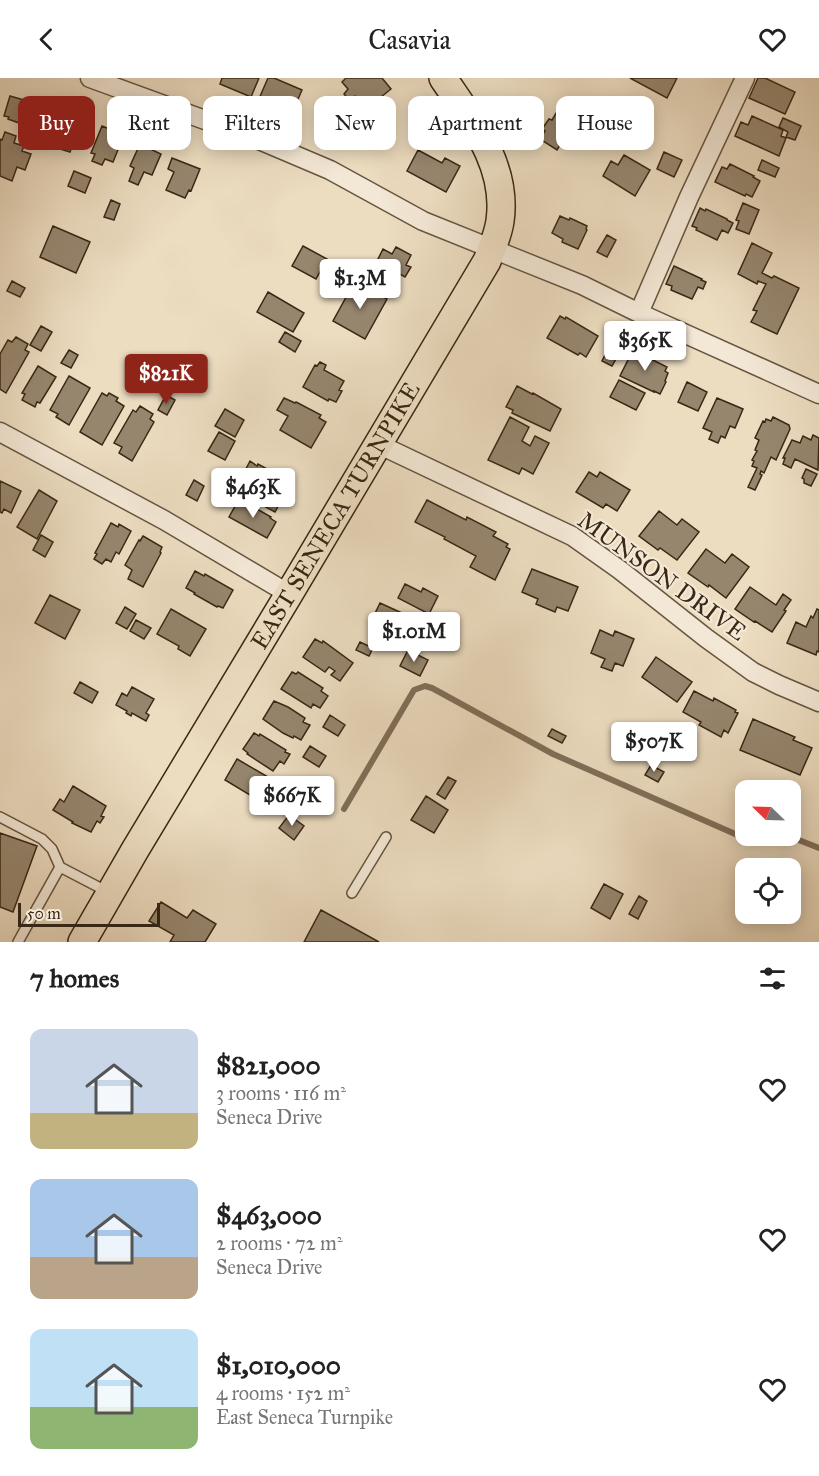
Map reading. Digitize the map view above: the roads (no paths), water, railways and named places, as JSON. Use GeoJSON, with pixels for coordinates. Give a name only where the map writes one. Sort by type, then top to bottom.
{"type":"FeatureCollection","features":[{"type":"Feature","properties":{"kind":"main road","name":"EAST SENECA TURNPIKE"},"geometry":{"type":"LineString","coordinates":[[82,942],[487,261],[500,222],[500,187],[496,167],[474,123],[442,78]]}},
{"type":"Feature","properties":{"kind":"street"},"geometry":{"type":"LineString","coordinates":[[90,78],[257,139],[330,170],[423,221],[582,285],[819,394]]}},
{"type":"Feature","properties":{"kind":"street"},"geometry":{"type":"LineString","coordinates":[[639,313],[689,197],[745,78]]}},
{"type":"Feature","properties":{"kind":"street"},"geometry":{"type":"LineString","coordinates":[[0,432],[164,520],[290,594]]}},
{"type":"Feature","properties":{"kind":"street","name":"MUNSON DRIVE"},"geometry":{"type":"LineString","coordinates":[[378,444],[572,536],[753,672],[819,702]]}},
{"type":"Feature","properties":{"kind":"lane"},"geometry":{"type":"LineString","coordinates":[[0,817],[42,839],[52,849],[60,867],[110,893]]}},
{"type":"Feature","properties":{"kind":"lane"},"geometry":{"type":"LineString","coordinates":[[352,893],[386,837]]}},
{"type":"Feature","properties":{"kind":"lane"},"geometry":{"type":"LineString","coordinates":[[18,942],[60,867]]}},
{"type":"Feature","properties":{"kind":"waterway"},"geometry":{"type":"LineString","coordinates":[[344,809],[414,690],[425,686],[553,754],[742,837],[791,837],[819,848]]}}]}
